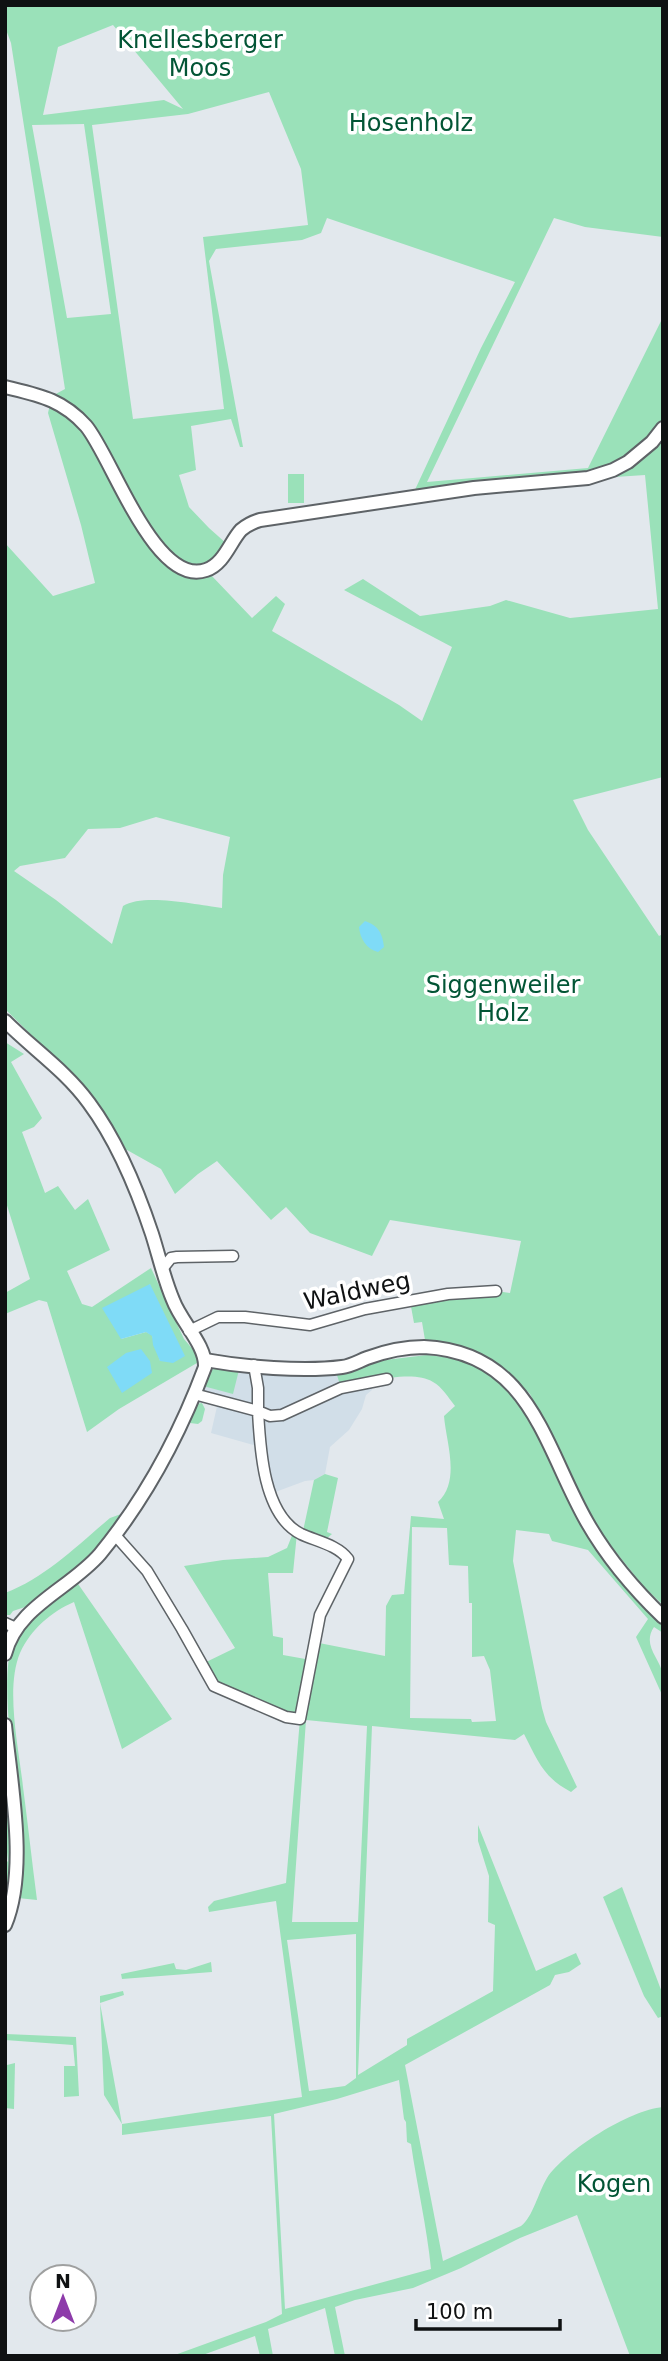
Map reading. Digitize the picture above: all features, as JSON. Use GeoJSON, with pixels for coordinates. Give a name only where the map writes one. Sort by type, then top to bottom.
{"type":"FeatureCollection","features":[{"type":"Feature","properties":{"kind":"street"},"geometry":{"type":"LineString","coordinates":[[5,387],[59,403],[87,428],[156,545],[169,559],[195,572],[212,567],[244,528],[260,520],[474,488],[588,478],[628,462],[652,442],[663,428]]}},
{"type":"Feature","properties":{"kind":"street"},"geometry":{"type":"LineString","coordinates":[[5,1021],[60,1070],[91,1106],[123,1160],[172,1299],[202,1350],[205,1360],[205,1367],[169,1451],[115,1535],[90,1566],[11,1625],[5,1654]]}},
{"type":"Feature","properties":{"kind":"street"},"geometry":{"type":"LineString","coordinates":[[163,1268],[171,1258],[177,1256],[233,1256]]}},
{"type":"Feature","properties":{"kind":"street","name":"Waldweg"},"geometry":{"type":"LineString","coordinates":[[189,1331],[218,1317],[245,1317],[310,1325],[365,1309],[448,1294],[496,1290]]}},
{"type":"Feature","properties":{"kind":"street"},"geometry":{"type":"LineString","coordinates":[[205,1360],[254,1365],[343,1367],[388,1350],[422,1347],[461,1354],[488,1366],[509,1382],[533,1411],[588,1524],[624,1575],[663,1617]]}},
{"type":"Feature","properties":{"kind":"street"},"geometry":{"type":"LineString","coordinates":[[115,1535],[147,1572],[214,1686],[286,1717],[300,1719],[320,1615],[348,1559],[335,1549],[292,1528],[273,1498],[262,1470],[258,1388],[254,1365]]}},
{"type":"Feature","properties":{"kind":"street"},"geometry":{"type":"LineString","coordinates":[[194,1394],[270,1416],[282,1415],[341,1388],[387,1379]]}},
{"type":"Feature","properties":{"kind":"street"},"geometry":{"type":"LineString","coordinates":[[5,1725],[17,1866],[13,1904],[5,1925]]}},
{"type":"Feature","properties":{"kind":"shaded area"},"geometry":{"type":"Polygon","coordinates":[[[208,1365],[336,1372],[371,1381],[372,1390],[366,1395],[362,1409],[349,1430],[330,1447],[325,1474],[270,1494],[257,1446],[211,1433],[218,1402],[197,1395],[208,1365]]]}},
{"type":"Feature","properties":{"kind":"green space"},"geometry":{"type":"Polygon","coordinates":[[[5,5],[663,5],[663,237],[585,227],[554,218],[427,482],[588,468],[663,317],[663,421],[646,444],[604,470],[413,494],[515,282],[327,218],[321,233],[302,240],[216,249],[209,261],[243,447],[240,447],[231,419],[191,426],[196,470],[179,475],[189,507],[227,544],[210,574],[252,618],[276,596],[285,604],[272,631],[422,721],[452,647],[344,590],[363,579],[420,616],[490,606],[506,600],[570,618],[658,609],[645,475],[600,478],[663,433],[663,777],[573,800],[588,830],[659,936],[663,934],[663,1605],[644,1587],[594,1525],[530,1394],[507,1372],[474,1351],[425,1340],[422,1322],[414,1323],[410,1301],[496,1291],[510,1293],[521,1241],[390,1220],[372,1256],[310,1233],[286,1207],[271,1220],[217,1161],[175,1194],[161,1169],[127,1150],[123,1152],[72,1075],[5,1009],[5,543],[53,596],[95,583],[48,413],[52,396],[65,389],[11,43],[5,27],[5,5]],[[113,25],[58,47],[43,115],[164,100],[183,109],[113,25]],[[269,92],[188,114],[92,125],[133,419],[224,409],[203,237],[308,225],[301,169],[269,92]],[[84,124],[32,125],[67,318],[111,314],[84,124]],[[156,817],[120,828],[88,829],[65,858],[20,866],[14,871],[112,944],[123,906],[132,902],[157,900],[222,908],[223,875],[230,837],[156,817]]]}},
{"type":"Feature","properties":{"kind":"green space"},"geometry":{"type":"Polygon","coordinates":[[[288,474],[304,474],[304,503],[288,503],[288,474]]]}},
{"type":"Feature","properties":{"kind":"green space"},"geometry":{"type":"Polygon","coordinates":[[[5,1042],[24,1054],[11,1062],[42,1118],[34,1127],[22,1132],[45,1193],[58,1186],[75,1210],[88,1199],[110,1250],[67,1271],[82,1304],[92,1307],[151,1268],[184,1339],[202,1360],[119,1409],[87,1432],[47,1302],[39,1300],[5,1314],[5,1293],[30,1279],[5,1199],[5,1042]],[[150,1284],[121,1339],[146,1332],[152,1335],[160,1361],[150,1284]]]}},
{"type":"Feature","properties":{"kind":"green space","name":"Kogen"},"geometry":{"type":"Polygon","coordinates":[[[427,1355],[460,1360],[479,1367],[499,1380],[529,1416],[589,1537],[630,1590],[663,1624],[663,1633],[654,1627],[650,1640],[663,1674],[663,1697],[636,1637],[648,1619],[588,1550],[552,1541],[549,1534],[516,1530],[513,1561],[542,1708],[577,1787],[571,1792],[548,1774],[524,1734],[515,1740],[372,1726],[358,2075],[407,2045],[407,2039],[493,1991],[495,1925],[488,1922],[489,1876],[478,1841],[478,1825],[536,1971],[576,1953],[581,1964],[569,1972],[555,1975],[550,1985],[405,2065],[443,2261],[521,2226],[532,2211],[547,2178],[568,2156],[616,2123],[663,2107],[663,2356],[630,2356],[577,2215],[520,2238],[461,2268],[413,2288],[335,2307],[345,2356],[335,2356],[325,2308],[268,2329],[273,2356],[260,2356],[255,2336],[200,2356],[172,2356],[282,2314],[271,2116],[122,2135],[122,2124],[302,2097],[276,1901],[209,1912],[208,1907],[214,1901],[286,1883],[300,1719],[217,1689],[202,1664],[235,1648],[184,1566],[268,1557],[287,1548],[293,1533],[297,1533],[293,1573],[268,1573],[273,1636],[283,1638],[283,1655],[311,1660],[314,1642],[385,1656],[386,1606],[392,1595],[404,1594],[411,1516],[444,1519],[438,1502],[445,1493],[451,1472],[444,1416],[455,1406],[445,1392],[424,1378],[388,1378],[341,1388],[336,1372],[349,1371],[385,1360],[427,1355]],[[412,1527],[410,1718],[496,1721],[490,1670],[484,1656],[472,1657],[472,1603],[469,1603],[468,1566],[449,1565],[447,1528],[412,1527]],[[306,1720],[292,1922],[358,1922],[367,1726],[306,1720]],[[356,1934],[287,1940],[309,2091],[345,2086],[356,2078],[356,1934]],[[399,2080],[274,2114],[285,2309],[431,2269],[411,2144],[407,2142],[399,2080]]]}},
{"type":"Feature","properties":{"kind":"green space"},"geometry":{"type":"Polygon","coordinates":[[[220,1367],[239,1370],[233,1394],[203,1386],[208,1371],[220,1367]]]}},
{"type":"Feature","properties":{"kind":"green space"},"geometry":{"type":"Polygon","coordinates":[[[202,1403],[205,1409],[202,1421],[198,1424],[190,1423],[196,1404],[202,1403]]]}},
{"type":"Feature","properties":{"kind":"green space"},"geometry":{"type":"Polygon","coordinates":[[[325,1474],[338,1478],[327,1532],[332,1534],[325,1540],[303,1531],[314,1480],[325,1474]]]}},
{"type":"Feature","properties":{"kind":"green space"},"geometry":{"type":"Polygon","coordinates":[[[121,1514],[91,1557],[28,1606],[5,1615],[5,1593],[34,1579],[110,1518],[121,1514]]]}},
{"type":"Feature","properties":{"kind":"green space"},"geometry":{"type":"Polygon","coordinates":[[[76,1581],[172,1719],[122,1749],[74,1602],[57,1611],[36,1629],[20,1653],[13,1701],[37,1900],[18,1898],[17,1806],[7,1679],[9,1660],[12,1645],[24,1626],[76,1581]]]}},
{"type":"Feature","properties":{"kind":"green space"},"geometry":{"type":"Polygon","coordinates":[[[5,1766],[13,1860],[5,1914],[8,1861],[5,1834],[5,1766]]]}},
{"type":"Feature","properties":{"kind":"green space"},"geometry":{"type":"Polygon","coordinates":[[[622,1887],[663,1995],[663,2016],[658,2018],[644,1996],[603,1897],[622,1887]]]}},
{"type":"Feature","properties":{"kind":"green space"},"geometry":{"type":"Polygon","coordinates":[[[211,1962],[212,1972],[122,1979],[121,1974],[174,1963],[176,1969],[186,1970],[211,1962]]]}},
{"type":"Feature","properties":{"kind":"green space"},"geometry":{"type":"Polygon","coordinates":[[[123,1991],[124,1995],[100,2003],[100,1996],[123,1991]]]}},
{"type":"Feature","properties":{"kind":"green space"},"geometry":{"type":"Polygon","coordinates":[[[100,2003],[122,2124],[104,2095],[100,2003]]]}},
{"type":"Feature","properties":{"kind":"green space"},"geometry":{"type":"Polygon","coordinates":[[[5,2030],[6,2034],[76,2037],[79,2096],[64,2097],[64,2066],[75,2066],[73,2045],[5,2040],[5,2030]]]}},
{"type":"Feature","properties":{"kind":"green space"},"geometry":{"type":"Polygon","coordinates":[[[15,2063],[14,2109],[5,2108],[5,2069],[7,2065],[15,2063]]]}},
{"type":"Feature","properties":{"kind":"water"},"geometry":{"type":"Polygon","coordinates":[[[365,921],[374,925],[381,934],[384,947],[378,952],[367,946],[362,939],[359,927],[365,921]]]}},
{"type":"Feature","properties":{"kind":"water"},"geometry":{"type":"Polygon","coordinates":[[[150,1284],[185,1356],[173,1363],[160,1361],[152,1336],[146,1332],[121,1339],[102,1308],[150,1284]]]}},
{"type":"Feature","properties":{"kind":"water"},"geometry":{"type":"Polygon","coordinates":[[[141,1349],[150,1361],[152,1373],[122,1393],[107,1367],[126,1353],[141,1349]]]}},
{"type":"Feature","properties":{"kind":"park label","name":"Knellesberger Moos"},"geometry":{"type":"Point","coordinates":[200,54]}},
{"type":"Feature","properties":{"kind":"park label","name":"Hosenholz"},"geometry":{"type":"Point","coordinates":[411,123]}},
{"type":"Feature","properties":{"kind":"park label","name":"Siggenweiler Holz"},"geometry":{"type":"Point","coordinates":[503,999]}}]}
